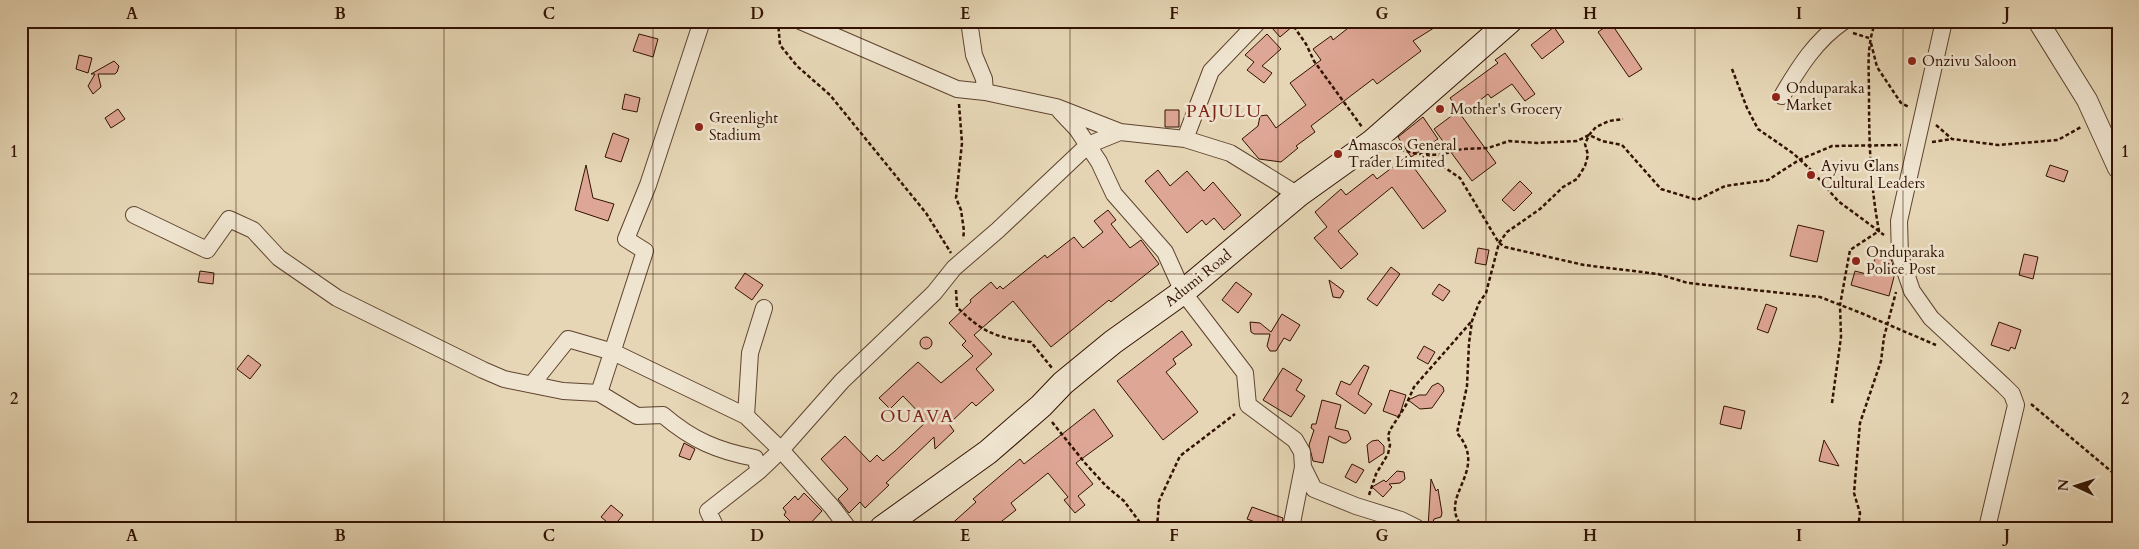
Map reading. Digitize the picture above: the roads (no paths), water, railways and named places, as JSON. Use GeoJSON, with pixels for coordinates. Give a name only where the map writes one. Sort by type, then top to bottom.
{"type":"FeatureCollection","features":[{"type":"Feature","properties":{"kind":"main road","name":"Adumi Road"},"geometry":{"type":"LineString","coordinates":[[882,528],[988,452],[1041,406],[1064,383],[1113,342],[1183,292],[1298,195],[1372,142],[1510,21]]}},
{"type":"Feature","properties":{"kind":"street"},"geometry":{"type":"LineString","coordinates":[[599,393],[645,251],[626,239],[648,185],[702,21]]}},
{"type":"Feature","properties":{"kind":"street"},"geometry":{"type":"LineString","coordinates":[[800,21],[957,89],[985,92],[1056,107],[1120,132],[1185,139],[1230,153],[1298,195]]}},
{"type":"Feature","properties":{"kind":"street"},"geometry":{"type":"LineString","coordinates":[[969,21],[974,55],[984,79],[985,92]]}},
{"type":"Feature","properties":{"kind":"street"},"geometry":{"type":"LineString","coordinates":[[1185,139],[1211,71],[1259,21]]}},
{"type":"Feature","properties":{"kind":"street"},"geometry":{"type":"LineString","coordinates":[[1782,96],[1806,56],[1835,27],[1844,21]]}},
{"type":"Feature","properties":{"kind":"street"},"geometry":{"type":"LineString","coordinates":[[1944,21],[1899,221],[1900,256],[1912,291],[1931,318],[2012,394],[2016,405],[1987,528]]}},
{"type":"Feature","properties":{"kind":"street"},"geometry":{"type":"LineString","coordinates":[[2038,21],[2087,100],[2118,168]]}},
{"type":"Feature","properties":{"kind":"street"},"geometry":{"type":"LineString","coordinates":[[1056,107],[1077,129],[1099,162],[1114,194],[1165,252],[1183,292],[1245,373],[1248,405],[1295,440],[1302,452],[1303,467],[1292,528]]}},
{"type":"Feature","properties":{"kind":"street"},"geometry":{"type":"LineString","coordinates":[[716,528],[708,511],[759,471],[781,450],[842,381],[934,293],[954,268],[998,230],[1088,146],[1120,132]]}},
{"type":"Feature","properties":{"kind":"street"},"geometry":{"type":"LineString","coordinates":[[134,215],[207,250],[229,219],[253,230],[279,258],[337,298],[483,370],[504,379],[563,391],[599,393],[636,416],[663,415],[684,432],[726,453],[756,458],[759,471]]}},
{"type":"Feature","properties":{"kind":"street"},"geometry":{"type":"LineString","coordinates":[[746,416],[750,353],[764,308]]}},
{"type":"Feature","properties":{"kind":"street"},"geometry":{"type":"LineString","coordinates":[[532,384],[568,339],[613,352],[746,416],[781,450],[832,507],[848,528]]}},
{"type":"Feature","properties":{"kind":"street"},"geometry":{"type":"LineString","coordinates":[[1303,467],[1314,489],[1401,520],[1417,528]]}},
{"type":"Feature","properties":{"kind":"place","name":"Onzivu Saloon"},"geometry":{"type":"Point","coordinates":[1912,61]}},
{"type":"Feature","properties":{"kind":"place","name":"Onduparaka Market"},"geometry":{"type":"Point","coordinates":[1776,97]}},
{"type":"Feature","properties":{"kind":"place","name":"Mother's Grocery"},"geometry":{"type":"Point","coordinates":[1440,109]}},
{"type":"Feature","properties":{"kind":"place","name":"Greenlight Stadium"},"geometry":{"type":"Point","coordinates":[699,127]}},
{"type":"Feature","properties":{"kind":"place","name":"Amascos General Trader Limited"},"geometry":{"type":"Point","coordinates":[1338,154]}},
{"type":"Feature","properties":{"kind":"place","name":"Ayivu Clans Cultural Leaders"},"geometry":{"type":"Point","coordinates":[1811,175]}},
{"type":"Feature","properties":{"kind":"place","name":"Onduparaka Police Post"},"geometry":{"type":"Point","coordinates":[1856,261]}},
{"type":"Feature","properties":{"kind":"district","name":"PAJULU"},"geometry":{"type":"Point","coordinates":[1224,111]}},
{"type":"Feature","properties":{"kind":"district","name":"OUAVA"},"geometry":{"type":"Point","coordinates":[917,416]}}]}
